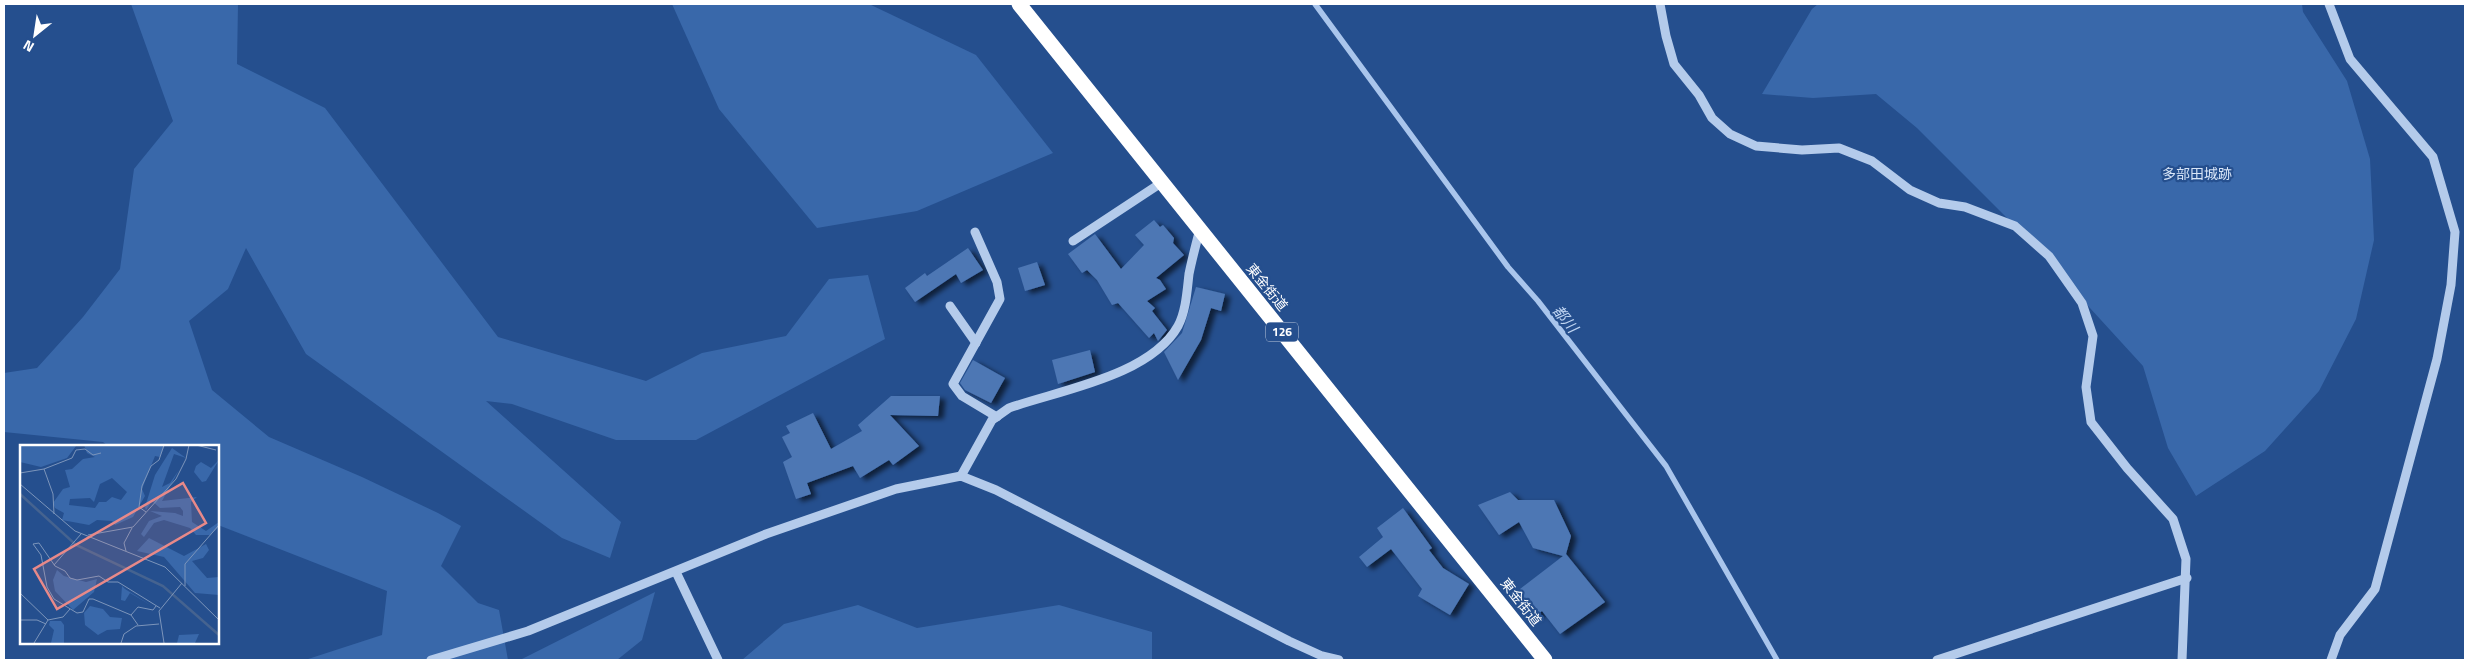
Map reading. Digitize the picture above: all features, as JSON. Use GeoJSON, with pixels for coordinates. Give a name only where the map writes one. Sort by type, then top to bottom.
{"type":"FeatureCollection","features":[{"type":"Feature","properties":{"kind":"highway","name":"東金街道"},"geometry":{"type":"LineString","coordinates":[[1019,4],[1106,109],[1161,183],[1200,229],[1545,660]]}},
{"type":"Feature","properties":{"kind":"street"},"geometry":{"type":"LineString","coordinates":[[1660,4],[1674,64],[1699,95],[1712,118],[1730,134],[1756,146],[1802,150],[1839,148],[1872,161],[1910,190],[1939,202],[1965,207],[2016,226],[2050,256],[2082,303],[2093,336],[2086,387],[2091,422],[2127,468],[2173,519],[2186,559],[2187,578],[2182,660]]}},
{"type":"Feature","properties":{"kind":"street"},"geometry":{"type":"LineString","coordinates":[[2329,4],[2350,60],[2433,157],[2454,232],[2451,285],[2437,359],[2375,589],[2340,635],[2331,660]]}},
{"type":"Feature","properties":{"kind":"street"},"geometry":{"type":"LineString","coordinates":[[1073,241],[1161,183]]}},
{"type":"Feature","properties":{"kind":"street"},"geometry":{"type":"LineString","coordinates":[[961,476],[992,420],[1009,408],[1134,367],[1160,347],[1178,327],[1186,300],[1200,229]]}},
{"type":"Feature","properties":{"kind":"street"},"geometry":{"type":"LineString","coordinates":[[975,232],[997,282],[1000,299],[953,384],[962,396],[997,417]]}},
{"type":"Feature","properties":{"kind":"street"},"geometry":{"type":"LineString","coordinates":[[950,306],[976,343]]}},
{"type":"Feature","properties":{"kind":"street"},"geometry":{"type":"LineString","coordinates":[[431,660],[528,631],[766,534],[896,489],[961,476],[996,490],[1289,641],[1322,656],[1339,660]]}},
{"type":"Feature","properties":{"kind":"street"},"geometry":{"type":"LineString","coordinates":[[676,572],[718,660]]}},
{"type":"Feature","properties":{"kind":"street"},"geometry":{"type":"LineString","coordinates":[[1936,660],[2187,578]]}},
{"type":"Feature","properties":{"kind":"green space"},"geometry":{"type":"Polygon","coordinates":[[[131,4],[238,4],[237,64],[325,108],[498,337],[646,381],[702,353],[786,336],[829,279],[868,275],[885,339],[696,440],[616,440],[512,404],[486,401],[621,522],[610,558],[562,538],[306,354],[246,248],[228,289],[189,321],[212,390],[269,437],[362,477],[461,526],[441,566],[478,603],[499,610],[508,660],[305,660],[382,635],[387,591],[219,525],[219,445],[107,445],[103,442],[4,432],[4,373],[37,368],[83,317],[120,269],[134,169],[173,121],[131,4]]]}},
{"type":"Feature","properties":{"kind":"green space"},"geometry":{"type":"Polygon","coordinates":[[[672,4],[869,4],[976,55],[1053,153],[917,211],[817,228],[719,109],[672,4]]]}},
{"type":"Feature","properties":{"kind":"green space","name":"多部田城跡"},"geometry":{"type":"Polygon","coordinates":[[[1818,4],[2302,4],[2303,12],[2347,81],[2370,159],[2374,240],[2356,319],[2319,391],[2265,451],[2196,496],[2168,448],[2143,366],[2015,226],[1917,128],[1876,94],[1813,98],[1762,94],[1812,9],[1818,4]]]}},
{"type":"Feature","properties":{"kind":"green space"},"geometry":{"type":"Polygon","coordinates":[[[655,592],[642,640],[617,660],[520,660],[655,592]]]}},
{"type":"Feature","properties":{"kind":"green space"},"geometry":{"type":"Polygon","coordinates":[[[858,605],[917,628],[1059,605],[1152,632],[1152,660],[742,660],[784,624],[858,605]]]}},
{"type":"Feature","properties":{"kind":"building"},"geometry":{"type":"Polygon","coordinates":[[[1154,220],[1160,227],[1163,225],[1174,238],[1173,243],[1184,255],[1156,278],[1160,280],[1166,289],[1147,301],[1155,308],[1152,311],[1167,330],[1158,341],[1154,333],[1149,338],[1118,303],[1112,305],[1097,280],[1087,270],[1082,273],[1068,254],[1095,234],[1121,269],[1144,245],[1135,235],[1154,220]]]}},
{"type":"Feature","properties":{"kind":"building"},"geometry":{"type":"Polygon","coordinates":[[[968,248],[983,270],[961,283],[956,274],[915,302],[905,288],[925,273],[927,276],[968,248]]]}},
{"type":"Feature","properties":{"kind":"building"},"geometry":{"type":"Polygon","coordinates":[[[1037,262],[1045,285],[1025,291],[1018,268],[1037,262]]]}},
{"type":"Feature","properties":{"kind":"building"},"geometry":{"type":"Polygon","coordinates":[[[1196,287],[1225,294],[1221,311],[1211,308],[1201,340],[1178,380],[1164,352],[1182,333],[1196,287]]]}},
{"type":"Feature","properties":{"kind":"building"},"geometry":{"type":"Polygon","coordinates":[[[1090,350],[1095,372],[1058,384],[1052,360],[1090,350]]]}},
{"type":"Feature","properties":{"kind":"building"},"geometry":{"type":"Polygon","coordinates":[[[973,360],[1005,378],[991,403],[965,390],[960,383],[973,360]]]}},
{"type":"Feature","properties":{"kind":"building"},"geometry":{"type":"Polygon","coordinates":[[[891,396],[940,396],[938,416],[890,415],[919,446],[893,465],[889,460],[860,478],[853,466],[807,483],[811,494],[796,499],[783,462],[792,457],[782,437],[790,433],[786,426],[813,413],[831,449],[862,431],[858,425],[891,396]]]}},
{"type":"Feature","properties":{"kind":"building"},"geometry":{"type":"Polygon","coordinates":[[[1510,492],[1518,500],[1554,500],[1571,536],[1566,554],[1605,602],[1560,634],[1542,611],[1533,618],[1518,597],[1523,593],[1520,589],[1563,556],[1533,548],[1519,522],[1499,535],[1478,505],[1510,492]]]}},
{"type":"Feature","properties":{"kind":"building"},"geometry":{"type":"Polygon","coordinates":[[[1403,508],[1432,548],[1429,550],[1443,568],[1469,584],[1450,615],[1418,596],[1422,589],[1391,549],[1367,567],[1359,557],[1383,537],[1377,528],[1403,508]]]}},
{"type":"Feature","properties":{"kind":"waterway","name":"都川"},"geometry":{"type":"LineString","coordinates":[[1315,4],[1508,267],[1538,301],[1666,466],[1777,660]]}}]}
